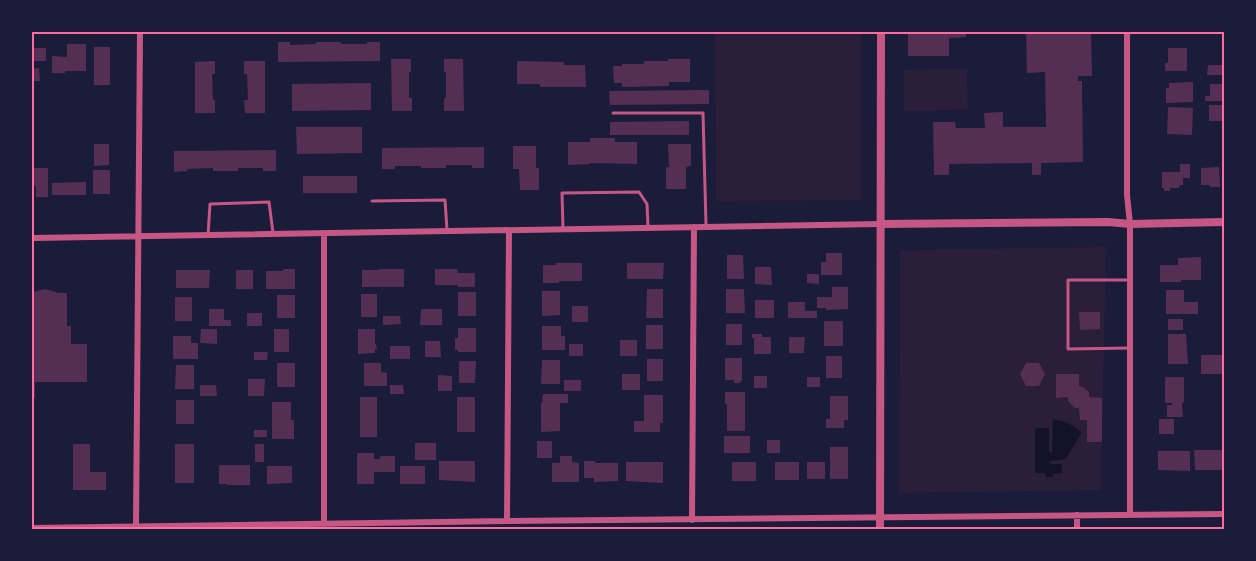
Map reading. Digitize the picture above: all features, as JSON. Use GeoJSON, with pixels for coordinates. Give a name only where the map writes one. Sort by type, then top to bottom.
{"type":"FeatureCollection","features":[{"type":"Feature","properties":{"kind":"street"},"geometry":{"type":"LineString","coordinates":[[136,526],[140,32]]}},
{"type":"Feature","properties":{"kind":"street"},"geometry":{"type":"LineString","coordinates":[[880,530],[881,32]]}},
{"type":"Feature","properties":{"kind":"street"},"geometry":{"type":"LineString","coordinates":[[1127,32],[1127,195],[1130,224],[1130,514]]}},
{"type":"Feature","properties":{"kind":"street"},"geometry":{"type":"LineString","coordinates":[[32,238],[880,224],[1224,222]]}},
{"type":"Feature","properties":{"kind":"street"},"geometry":{"type":"LineString","coordinates":[[692,519],[694,227]]}},
{"type":"Feature","properties":{"kind":"street"},"geometry":{"type":"LineString","coordinates":[[507,521],[509,231]]}},
{"type":"Feature","properties":{"kind":"street"},"geometry":{"type":"LineString","coordinates":[[324,234],[324,524]]}},
{"type":"Feature","properties":{"kind":"street"},"geometry":{"type":"LineString","coordinates":[[32,528],[136,526],[206,528],[507,521],[1224,514]]}},
{"type":"Feature","properties":{"kind":"street"},"geometry":{"type":"LineString","coordinates":[[1077,515],[1077,530]]}},
{"type":"Feature","properties":{"kind":"lane"},"geometry":{"type":"LineString","coordinates":[[613,113],[703,113],[706,227]]}},
{"type":"Feature","properties":{"kind":"lane"},"geometry":{"type":"LineString","coordinates":[[562,230],[562,194],[628,192],[639,192],[646,204],[648,228]]}},
{"type":"Feature","properties":{"kind":"lane"},"geometry":{"type":"LineString","coordinates":[[372,201],[445,200],[447,232]]}},
{"type":"Feature","properties":{"kind":"lane"},"geometry":{"type":"LineString","coordinates":[[208,236],[210,204],[269,202],[273,235]]}},
{"type":"Feature","properties":{"kind":"lane"},"geometry":{"type":"LineString","coordinates":[[1130,280],[1068,280],[1068,349],[1130,348]]}},
{"type":"Feature","properties":{"kind":"shaded area"},"geometry":{"type":"Polygon","coordinates":[[[715,32],[861,32],[862,200],[716,201],[715,32]]]}},
{"type":"Feature","properties":{"kind":"shaded area"},"geometry":{"type":"Polygon","coordinates":[[[967,69],[968,110],[904,111],[904,70],[967,69]]]}},
{"type":"Feature","properties":{"kind":"shaded area"},"geometry":{"type":"Polygon","coordinates":[[[1106,247],[1101,490],[899,493],[900,252],[902,250],[1106,247]]]}},
{"type":"Feature","properties":{"kind":"shaded area"},"geometry":{"type":"Polygon","coordinates":[[[1053,419],[1068,423],[1082,432],[1066,459],[1050,461],[1050,464],[1062,464],[1062,473],[1046,477],[1045,473],[1035,473],[1035,428],[1049,428],[1049,452],[1052,453],[1053,419]]]}},
{"type":"Feature","properties":{"kind":"building"},"geometry":{"type":"Polygon","coordinates":[[[908,32],[966,32],[966,37],[949,38],[949,56],[908,56],[908,32]]]}},
{"type":"Feature","properties":{"kind":"building"},"geometry":{"type":"Polygon","coordinates":[[[1026,32],[1091,32],[1092,76],[1078,76],[1078,81],[1082,81],[1083,162],[1041,163],[1041,175],[1032,175],[1032,163],[949,164],[949,175],[934,175],[933,122],[955,122],[956,128],[985,128],[984,113],[1003,112],[1003,127],[1046,127],[1045,72],[1027,73],[1026,32]]]}},
{"type":"Feature","properties":{"kind":"building"},"geometry":{"type":"Polygon","coordinates":[[[278,42],[290,42],[290,45],[316,44],[316,42],[367,44],[367,42],[380,42],[380,61],[278,62],[278,42]]]}},
{"type":"Feature","properties":{"kind":"building"},"geometry":{"type":"Polygon","coordinates":[[[67,44],[86,44],[86,71],[52,73],[52,56],[67,57],[67,44]]]}},
{"type":"Feature","properties":{"kind":"building"},"geometry":{"type":"Polygon","coordinates":[[[94,47],[110,47],[110,85],[94,85],[94,47]]]}},
{"type":"Feature","properties":{"kind":"building"},"geometry":{"type":"Polygon","coordinates":[[[32,48],[46,48],[46,61],[32,61],[32,48]]]}},
{"type":"Feature","properties":{"kind":"building"},"geometry":{"type":"Polygon","coordinates":[[[1168,48],[1187,48],[1187,71],[1165,71],[1165,63],[1168,63],[1168,48]]]}},
{"type":"Feature","properties":{"kind":"building"},"geometry":{"type":"Polygon","coordinates":[[[391,59],[411,59],[409,98],[412,98],[412,111],[392,111],[391,59]]]}},
{"type":"Feature","properties":{"kind":"building"},"geometry":{"type":"Polygon","coordinates":[[[444,59],[463,59],[464,111],[444,111],[446,72],[444,72],[444,59]]]}},
{"type":"Feature","properties":{"kind":"building"},"geometry":{"type":"Polygon","coordinates":[[[668,59],[690,59],[690,82],[669,82],[669,86],[622,87],[622,83],[614,83],[613,66],[644,64],[644,61],[668,61],[668,59]]]}},
{"type":"Feature","properties":{"kind":"building"},"geometry":{"type":"Polygon","coordinates":[[[215,61],[215,74],[212,74],[215,113],[195,113],[195,62],[215,61]]]}},
{"type":"Feature","properties":{"kind":"building"},"geometry":{"type":"Polygon","coordinates":[[[244,61],[265,61],[265,113],[245,113],[244,100],[248,100],[244,61]]]}},
{"type":"Feature","properties":{"kind":"building"},"geometry":{"type":"Polygon","coordinates":[[[517,61],[585,65],[586,87],[540,87],[540,84],[517,84],[517,61]]]}},
{"type":"Feature","properties":{"kind":"building"},"geometry":{"type":"Polygon","coordinates":[[[1208,65],[1222,65],[1222,75],[1207,75],[1208,65]]]}},
{"type":"Feature","properties":{"kind":"building"},"geometry":{"type":"Polygon","coordinates":[[[39,68],[40,81],[32,81],[32,69],[39,68]]]}},
{"type":"Feature","properties":{"kind":"building"},"geometry":{"type":"Polygon","coordinates":[[[1193,82],[1193,102],[1166,103],[1166,88],[1169,88],[1169,83],[1193,82]]]}},
{"type":"Feature","properties":{"kind":"building"},"geometry":{"type":"Polygon","coordinates":[[[371,83],[371,110],[292,111],[292,84],[371,83]]]}},
{"type":"Feature","properties":{"kind":"building"},"geometry":{"type":"Polygon","coordinates":[[[1210,84],[1224,84],[1224,101],[1205,101],[1205,96],[1210,96],[1210,84]]]}},
{"type":"Feature","properties":{"kind":"building"},"geometry":{"type":"Polygon","coordinates":[[[709,90],[709,104],[610,105],[609,91],[709,90]]]}},
{"type":"Feature","properties":{"kind":"building"},"geometry":{"type":"Polygon","coordinates":[[[1209,105],[1224,105],[1224,121],[1209,121],[1209,105]]]}},
{"type":"Feature","properties":{"kind":"building"},"geometry":{"type":"Polygon","coordinates":[[[1168,107],[1193,108],[1192,135],[1167,134],[1168,107]]]}},
{"type":"Feature","properties":{"kind":"building"},"geometry":{"type":"Polygon","coordinates":[[[689,121],[689,135],[610,135],[610,122],[689,121]]]}},
{"type":"Feature","properties":{"kind":"building"},"geometry":{"type":"Polygon","coordinates":[[[296,127],[362,127],[362,153],[297,154],[296,127]]]}},
{"type":"Feature","properties":{"kind":"building"},"geometry":{"type":"Polygon","coordinates":[[[590,138],[615,138],[615,142],[637,142],[637,164],[568,165],[568,142],[590,142],[590,138]]]}},
{"type":"Feature","properties":{"kind":"building"},"geometry":{"type":"Polygon","coordinates":[[[94,144],[109,144],[109,165],[94,166],[94,144]]]}},
{"type":"Feature","properties":{"kind":"building"},"geometry":{"type":"Polygon","coordinates":[[[668,144],[691,144],[691,166],[686,167],[686,189],[666,189],[666,167],[669,167],[668,144]]]}},
{"type":"Feature","properties":{"kind":"building"},"geometry":{"type":"Polygon","coordinates":[[[513,146],[536,146],[539,190],[520,190],[519,169],[513,169],[513,146]]]}},
{"type":"Feature","properties":{"kind":"building"},"geometry":{"type":"Polygon","coordinates":[[[484,147],[484,168],[472,168],[472,165],[446,165],[446,168],[395,166],[395,169],[382,169],[382,148],[484,147]]]}},
{"type":"Feature","properties":{"kind":"building"},"geometry":{"type":"Polygon","coordinates":[[[276,150],[276,171],[263,171],[263,168],[238,168],[238,171],[213,171],[213,168],[174,172],[174,151],[276,150]]]}},
{"type":"Feature","properties":{"kind":"building"},"geometry":{"type":"Polygon","coordinates":[[[1180,164],[1190,164],[1190,178],[1183,178],[1183,185],[1179,188],[1164,191],[1162,172],[1180,172],[1180,164]]]}},
{"type":"Feature","properties":{"kind":"building"},"geometry":{"type":"Polygon","coordinates":[[[1219,167],[1220,187],[1201,185],[1201,168],[1219,167]]]}},
{"type":"Feature","properties":{"kind":"building"},"geometry":{"type":"Polygon","coordinates":[[[32,168],[48,168],[48,197],[36,197],[36,186],[32,186],[32,168]]]}},
{"type":"Feature","properties":{"kind":"building"},"geometry":{"type":"Polygon","coordinates":[[[93,170],[110,170],[110,194],[93,194],[93,170]]]}},
{"type":"Feature","properties":{"kind":"building"},"geometry":{"type":"Polygon","coordinates":[[[303,176],[357,176],[357,193],[303,193],[303,176]]]}},
{"type":"Feature","properties":{"kind":"building"},"geometry":{"type":"Polygon","coordinates":[[[86,182],[86,195],[52,195],[52,183],[86,182]]]}},
{"type":"Feature","properties":{"kind":"building"},"geometry":{"type":"Polygon","coordinates":[[[826,253],[842,253],[842,275],[821,275],[821,262],[826,262],[826,253]]]}},
{"type":"Feature","properties":{"kind":"building"},"geometry":{"type":"Polygon","coordinates":[[[727,255],[743,255],[744,279],[727,279],[727,255]]]}},
{"type":"Feature","properties":{"kind":"building"},"geometry":{"type":"Polygon","coordinates":[[[1201,257],[1201,280],[1160,282],[1160,265],[1178,265],[1178,258],[1201,257]]]}},
{"type":"Feature","properties":{"kind":"building"},"geometry":{"type":"Polygon","coordinates":[[[556,263],[582,263],[582,281],[543,283],[543,265],[556,265],[556,263]]]}},
{"type":"Feature","properties":{"kind":"building"},"geometry":{"type":"Polygon","coordinates":[[[627,263],[664,263],[663,279],[627,279],[627,263]]]}},
{"type":"Feature","properties":{"kind":"building"},"geometry":{"type":"Polygon","coordinates":[[[755,267],[771,267],[772,285],[755,284],[755,267]]]}},
{"type":"Feature","properties":{"kind":"building"},"geometry":{"type":"Polygon","coordinates":[[[283,269],[295,269],[295,289],[266,289],[266,271],[283,271],[283,269]]]}},
{"type":"Feature","properties":{"kind":"building"},"geometry":{"type":"Polygon","coordinates":[[[404,269],[404,287],[362,287],[362,270],[404,269]]]}},
{"type":"Feature","properties":{"kind":"building"},"geometry":{"type":"Polygon","coordinates":[[[435,269],[457,269],[458,273],[475,273],[475,287],[435,285],[435,269]]]}},
{"type":"Feature","properties":{"kind":"building"},"geometry":{"type":"Polygon","coordinates":[[[176,270],[210,270],[209,288],[176,288],[176,270]]]}},
{"type":"Feature","properties":{"kind":"building"},"geometry":{"type":"Polygon","coordinates":[[[236,270],[253,270],[253,289],[236,289],[236,270]]]}},
{"type":"Feature","properties":{"kind":"building"},"geometry":{"type":"Polygon","coordinates":[[[807,274],[819,274],[819,284],[807,283],[807,274]]]}},
{"type":"Feature","properties":{"kind":"building"},"geometry":{"type":"Polygon","coordinates":[[[832,287],[848,287],[848,309],[817,308],[817,297],[832,297],[832,287]]]}},
{"type":"Feature","properties":{"kind":"building"},"geometry":{"type":"Polygon","coordinates":[[[45,289],[67,293],[67,326],[71,326],[71,344],[87,344],[87,382],[35,382],[35,398],[32,398],[32,296],[33,292],[45,289]]]}},
{"type":"Feature","properties":{"kind":"building"},"geometry":{"type":"Polygon","coordinates":[[[647,289],[663,289],[663,318],[646,318],[647,289]]]}},
{"type":"Feature","properties":{"kind":"building"},"geometry":{"type":"Polygon","coordinates":[[[726,289],[744,289],[745,313],[726,313],[726,289]]]}},
{"type":"Feature","properties":{"kind":"building"},"geometry":{"type":"Polygon","coordinates":[[[1166,290],[1184,290],[1184,302],[1198,302],[1198,314],[1166,314],[1166,290]]]}},
{"type":"Feature","properties":{"kind":"building"},"geometry":{"type":"Polygon","coordinates":[[[542,291],[560,291],[560,315],[542,316],[542,291]]]}},
{"type":"Feature","properties":{"kind":"building"},"geometry":{"type":"Polygon","coordinates":[[[458,292],[476,292],[476,316],[458,316],[458,292]]]}},
{"type":"Feature","properties":{"kind":"building"},"geometry":{"type":"Polygon","coordinates":[[[361,294],[377,294],[377,317],[361,317],[361,294]]]}},
{"type":"Feature","properties":{"kind":"building"},"geometry":{"type":"Polygon","coordinates":[[[277,295],[295,295],[295,318],[277,318],[277,295]]]}},
{"type":"Feature","properties":{"kind":"building"},"geometry":{"type":"Polygon","coordinates":[[[175,297],[192,297],[192,321],[175,321],[175,297]]]}},
{"type":"Feature","properties":{"kind":"building"},"geometry":{"type":"Polygon","coordinates":[[[755,300],[774,300],[774,318],[755,318],[755,300]]]}},
{"type":"Feature","properties":{"kind":"building"},"geometry":{"type":"Polygon","coordinates":[[[788,302],[805,302],[805,311],[817,311],[817,318],[788,318],[788,302]]]}},
{"type":"Feature","properties":{"kind":"building"},"geometry":{"type":"Polygon","coordinates":[[[572,306],[588,306],[588,322],[572,322],[572,306]]]}},
{"type":"Feature","properties":{"kind":"building"},"geometry":{"type":"Polygon","coordinates":[[[209,309],[224,309],[224,320],[231,320],[231,326],[209,326],[209,309]]]}},
{"type":"Feature","properties":{"kind":"building"},"geometry":{"type":"Polygon","coordinates":[[[421,309],[442,309],[442,325],[420,325],[421,309]]]}},
{"type":"Feature","properties":{"kind":"building"},"geometry":{"type":"Polygon","coordinates":[[[1079,312],[1100,312],[1100,329],[1080,330],[1079,312]]]}},
{"type":"Feature","properties":{"kind":"building"},"geometry":{"type":"Polygon","coordinates":[[[247,313],[262,313],[262,326],[247,326],[247,313]]]}},
{"type":"Feature","properties":{"kind":"building"},"geometry":{"type":"Polygon","coordinates":[[[383,316],[400,316],[401,324],[383,325],[383,316]]]}},
{"type":"Feature","properties":{"kind":"building"},"geometry":{"type":"Polygon","coordinates":[[[1168,319],[1183,319],[1183,330],[1168,330],[1168,319]]]}},
{"type":"Feature","properties":{"kind":"building"},"geometry":{"type":"Polygon","coordinates":[[[824,321],[843,321],[843,346],[824,346],[824,321]]]}},
{"type":"Feature","properties":{"kind":"building"},"geometry":{"type":"Polygon","coordinates":[[[726,324],[742,324],[742,345],[726,345],[726,324]]]}},
{"type":"Feature","properties":{"kind":"building"},"geometry":{"type":"Polygon","coordinates":[[[646,325],[663,325],[663,349],[646,349],[646,325]]]}},
{"type":"Feature","properties":{"kind":"building"},"geometry":{"type":"Polygon","coordinates":[[[542,326],[561,326],[561,336],[565,336],[565,350],[542,350],[542,326]]]}},
{"type":"Feature","properties":{"kind":"building"},"geometry":{"type":"Polygon","coordinates":[[[458,328],[476,328],[476,352],[455,350],[458,328]]]}},
{"type":"Feature","properties":{"kind":"building"},"geometry":{"type":"Polygon","coordinates":[[[201,329],[217,329],[217,344],[200,343],[201,329]]]}},
{"type":"Feature","properties":{"kind":"building"},"geometry":{"type":"Polygon","coordinates":[[[274,329],[289,329],[289,352],[274,352],[274,329]]]}},
{"type":"Feature","properties":{"kind":"building"},"geometry":{"type":"Polygon","coordinates":[[[358,329],[375,329],[377,349],[375,353],[358,354],[358,329]]]}},
{"type":"Feature","properties":{"kind":"building"},"geometry":{"type":"Polygon","coordinates":[[[752,334],[771,337],[771,354],[754,354],[752,334]]]}},
{"type":"Feature","properties":{"kind":"building"},"geometry":{"type":"Polygon","coordinates":[[[1168,334],[1186,334],[1188,364],[1168,364],[1168,334]]]}},
{"type":"Feature","properties":{"kind":"building"},"geometry":{"type":"Polygon","coordinates":[[[173,336],[191,336],[191,343],[198,343],[198,359],[173,359],[173,336]]]}},
{"type":"Feature","properties":{"kind":"building"},"geometry":{"type":"Polygon","coordinates":[[[789,337],[805,337],[804,353],[789,353],[789,337]]]}},
{"type":"Feature","properties":{"kind":"building"},"geometry":{"type":"Polygon","coordinates":[[[620,340],[637,340],[637,356],[620,356],[620,340]]]}},
{"type":"Feature","properties":{"kind":"building"},"geometry":{"type":"Polygon","coordinates":[[[425,341],[440,341],[441,357],[425,357],[425,341]]]}},
{"type":"Feature","properties":{"kind":"building"},"geometry":{"type":"Polygon","coordinates":[[[569,344],[583,344],[583,356],[569,356],[569,344]]]}},
{"type":"Feature","properties":{"kind":"building"},"geometry":{"type":"Polygon","coordinates":[[[390,346],[410,346],[410,359],[390,359],[390,346]]]}},
{"type":"Feature","properties":{"kind":"building"},"geometry":{"type":"Polygon","coordinates":[[[254,352],[268,352],[267,360],[254,360],[254,352]]]}},
{"type":"Feature","properties":{"kind":"building"},"geometry":{"type":"Polygon","coordinates":[[[1201,355],[1224,355],[1224,374],[1201,374],[1201,355]]]}},
{"type":"Feature","properties":{"kind":"building"},"geometry":{"type":"Polygon","coordinates":[[[826,356],[842,356],[842,378],[826,378],[826,356]]]}},
{"type":"Feature","properties":{"kind":"building"},"geometry":{"type":"Polygon","coordinates":[[[725,358],[742,358],[742,381],[740,383],[725,380],[725,358]]]}},
{"type":"Feature","properties":{"kind":"building"},"geometry":{"type":"Polygon","coordinates":[[[647,359],[663,359],[663,381],[647,381],[647,359]]]}},
{"type":"Feature","properties":{"kind":"building"},"geometry":{"type":"Polygon","coordinates":[[[542,360],[560,360],[560,384],[541,384],[542,360]]]}},
{"type":"Feature","properties":{"kind":"building"},"geometry":{"type":"Polygon","coordinates":[[[459,361],[476,361],[475,383],[459,383],[459,361]]]}},
{"type":"Feature","properties":{"kind":"building"},"geometry":{"type":"Polygon","coordinates":[[[277,363],[295,363],[295,387],[277,387],[277,363]]]}},
{"type":"Feature","properties":{"kind":"building"},"geometry":{"type":"Polygon","coordinates":[[[364,363],[381,363],[381,372],[387,373],[387,386],[364,386],[364,363]]]}},
{"type":"Feature","properties":{"kind":"building"},"geometry":{"type":"Polygon","coordinates":[[[1026,363],[1039,363],[1045,374],[1039,386],[1026,386],[1020,374],[1026,363]]]}},
{"type":"Feature","properties":{"kind":"building"},"geometry":{"type":"Polygon","coordinates":[[[176,365],[194,365],[194,389],[175,389],[176,365]]]}},
{"type":"Feature","properties":{"kind":"building"},"geometry":{"type":"Polygon","coordinates":[[[622,374],[640,374],[640,390],[622,390],[622,374]]]}},
{"type":"Feature","properties":{"kind":"building"},"geometry":{"type":"Polygon","coordinates":[[[1056,374],[1079,374],[1079,386],[1089,392],[1089,397],[1102,398],[1102,442],[1087,442],[1087,420],[1080,420],[1079,408],[1075,408],[1068,401],[1068,397],[1056,398],[1056,374]]]}},
{"type":"Feature","properties":{"kind":"building"},"geometry":{"type":"Polygon","coordinates":[[[438,375],[452,376],[452,391],[438,391],[438,375]]]}},
{"type":"Feature","properties":{"kind":"building"},"geometry":{"type":"Polygon","coordinates":[[[754,376],[767,376],[767,388],[754,388],[754,376]]]}},
{"type":"Feature","properties":{"kind":"building"},"geometry":{"type":"Polygon","coordinates":[[[807,377],[820,377],[820,387],[807,387],[807,377]]]}},
{"type":"Feature","properties":{"kind":"building"},"geometry":{"type":"Polygon","coordinates":[[[1165,377],[1184,377],[1183,417],[1167,417],[1167,405],[1172,405],[1172,403],[1165,403],[1165,377]]]}},
{"type":"Feature","properties":{"kind":"building"},"geometry":{"type":"Polygon","coordinates":[[[248,379],[265,379],[264,396],[248,396],[248,379]]]}},
{"type":"Feature","properties":{"kind":"building"},"geometry":{"type":"Polygon","coordinates":[[[564,380],[581,380],[581,391],[564,391],[564,380]]]}},
{"type":"Feature","properties":{"kind":"building"},"geometry":{"type":"Polygon","coordinates":[[[200,385],[216,385],[217,396],[200,396],[200,385]]]}},
{"type":"Feature","properties":{"kind":"building"},"geometry":{"type":"Polygon","coordinates":[[[390,385],[403,385],[404,394],[390,394],[390,385]]]}},
{"type":"Feature","properties":{"kind":"building"},"geometry":{"type":"Polygon","coordinates":[[[725,392],[745,392],[745,431],[727,431],[725,392]]]}},
{"type":"Feature","properties":{"kind":"building"},"geometry":{"type":"Polygon","coordinates":[[[543,394],[568,394],[568,403],[560,403],[560,431],[541,432],[543,394]]]}},
{"type":"Feature","properties":{"kind":"building"},"geometry":{"type":"Polygon","coordinates":[[[644,395],[663,395],[663,423],[660,423],[660,432],[634,432],[634,421],[644,421],[644,395]]]}},
{"type":"Feature","properties":{"kind":"building"},"geometry":{"type":"Polygon","coordinates":[[[830,396],[848,396],[848,420],[844,420],[844,428],[826,428],[826,419],[830,419],[830,396]]]}},
{"type":"Feature","properties":{"kind":"building"},"geometry":{"type":"Polygon","coordinates":[[[360,397],[377,397],[377,437],[360,437],[360,397]]]}},
{"type":"Feature","properties":{"kind":"building"},"geometry":{"type":"Polygon","coordinates":[[[457,397],[475,397],[475,432],[457,432],[457,397]]]}},
{"type":"Feature","properties":{"kind":"building"},"geometry":{"type":"Polygon","coordinates":[[[176,400],[194,400],[194,424],[176,424],[176,400]]]}},
{"type":"Feature","properties":{"kind":"building"},"geometry":{"type":"Polygon","coordinates":[[[272,402],[291,402],[294,439],[272,439],[272,402]]]}},
{"type":"Feature","properties":{"kind":"building"},"geometry":{"type":"Polygon","coordinates":[[[1159,419],[1174,419],[1174,434],[1159,434],[1159,419]]]}},
{"type":"Feature","properties":{"kind":"building"},"geometry":{"type":"Polygon","coordinates":[[[254,430],[267,430],[267,437],[254,437],[254,430]]]}},
{"type":"Feature","properties":{"kind":"building"},"geometry":{"type":"Polygon","coordinates":[[[724,436],[750,436],[750,453],[724,453],[724,436]]]}},
{"type":"Feature","properties":{"kind":"building"},"geometry":{"type":"Polygon","coordinates":[[[767,440],[780,440],[780,453],[767,453],[767,440]]]}},
{"type":"Feature","properties":{"kind":"building"},"geometry":{"type":"Polygon","coordinates":[[[537,441],[552,441],[552,458],[537,458],[537,441]]]}},
{"type":"Feature","properties":{"kind":"building"},"geometry":{"type":"Polygon","coordinates":[[[415,443],[436,443],[436,460],[415,460],[415,443]]]}},
{"type":"Feature","properties":{"kind":"building"},"geometry":{"type":"Polygon","coordinates":[[[73,444],[90,444],[90,472],[106,472],[106,490],[73,490],[73,444]]]}},
{"type":"Feature","properties":{"kind":"building"},"geometry":{"type":"Polygon","coordinates":[[[175,444],[194,444],[194,483],[175,483],[175,444]]]}},
{"type":"Feature","properties":{"kind":"building"},"geometry":{"type":"Polygon","coordinates":[[[255,444],[264,444],[264,462],[255,462],[255,444]]]}},
{"type":"Feature","properties":{"kind":"building"},"geometry":{"type":"Polygon","coordinates":[[[830,447],[848,447],[848,479],[830,479],[830,447]]]}},
{"type":"Feature","properties":{"kind":"building"},"geometry":{"type":"Polygon","coordinates":[[[1194,450],[1223,450],[1223,470],[1195,470],[1194,450]]]}},
{"type":"Feature","properties":{"kind":"building"},"geometry":{"type":"Polygon","coordinates":[[[1158,451],[1190,451],[1190,471],[1158,470],[1158,451]]]}},
{"type":"Feature","properties":{"kind":"building"},"geometry":{"type":"Polygon","coordinates":[[[357,453],[374,453],[374,459],[380,459],[380,456],[395,456],[395,472],[374,472],[374,484],[357,484],[357,453]]]}},
{"type":"Feature","properties":{"kind":"building"},"geometry":{"type":"Polygon","coordinates":[[[560,456],[572,456],[572,462],[579,463],[579,482],[552,482],[552,463],[560,463],[560,456]]]}},
{"type":"Feature","properties":{"kind":"building"},"geometry":{"type":"Polygon","coordinates":[[[439,461],[475,461],[475,482],[439,480],[439,461]]]}},
{"type":"Feature","properties":{"kind":"building"},"geometry":{"type":"Polygon","coordinates":[[[584,461],[618,463],[618,481],[594,482],[594,478],[584,478],[584,461]]]}},
{"type":"Feature","properties":{"kind":"building"},"geometry":{"type":"Polygon","coordinates":[[[626,462],[663,462],[663,483],[626,481],[626,462]]]}},
{"type":"Feature","properties":{"kind":"building"},"geometry":{"type":"Polygon","coordinates":[[[732,462],[756,462],[756,481],[732,481],[732,462]]]}},
{"type":"Feature","properties":{"kind":"building"},"geometry":{"type":"Polygon","coordinates":[[[775,462],[799,462],[799,480],[775,480],[775,462]]]}},
{"type":"Feature","properties":{"kind":"building"},"geometry":{"type":"Polygon","coordinates":[[[807,462],[825,462],[825,479],[807,479],[807,462]]]}},
{"type":"Feature","properties":{"kind":"building"},"geometry":{"type":"Polygon","coordinates":[[[219,465],[250,465],[250,485],[219,484],[219,465]]]}},
{"type":"Feature","properties":{"kind":"building"},"geometry":{"type":"Polygon","coordinates":[[[267,466],[292,466],[292,483],[267,484],[267,466]]]}},
{"type":"Feature","properties":{"kind":"building"},"geometry":{"type":"Polygon","coordinates":[[[400,466],[425,466],[425,484],[400,484],[400,466]]]}}]}
